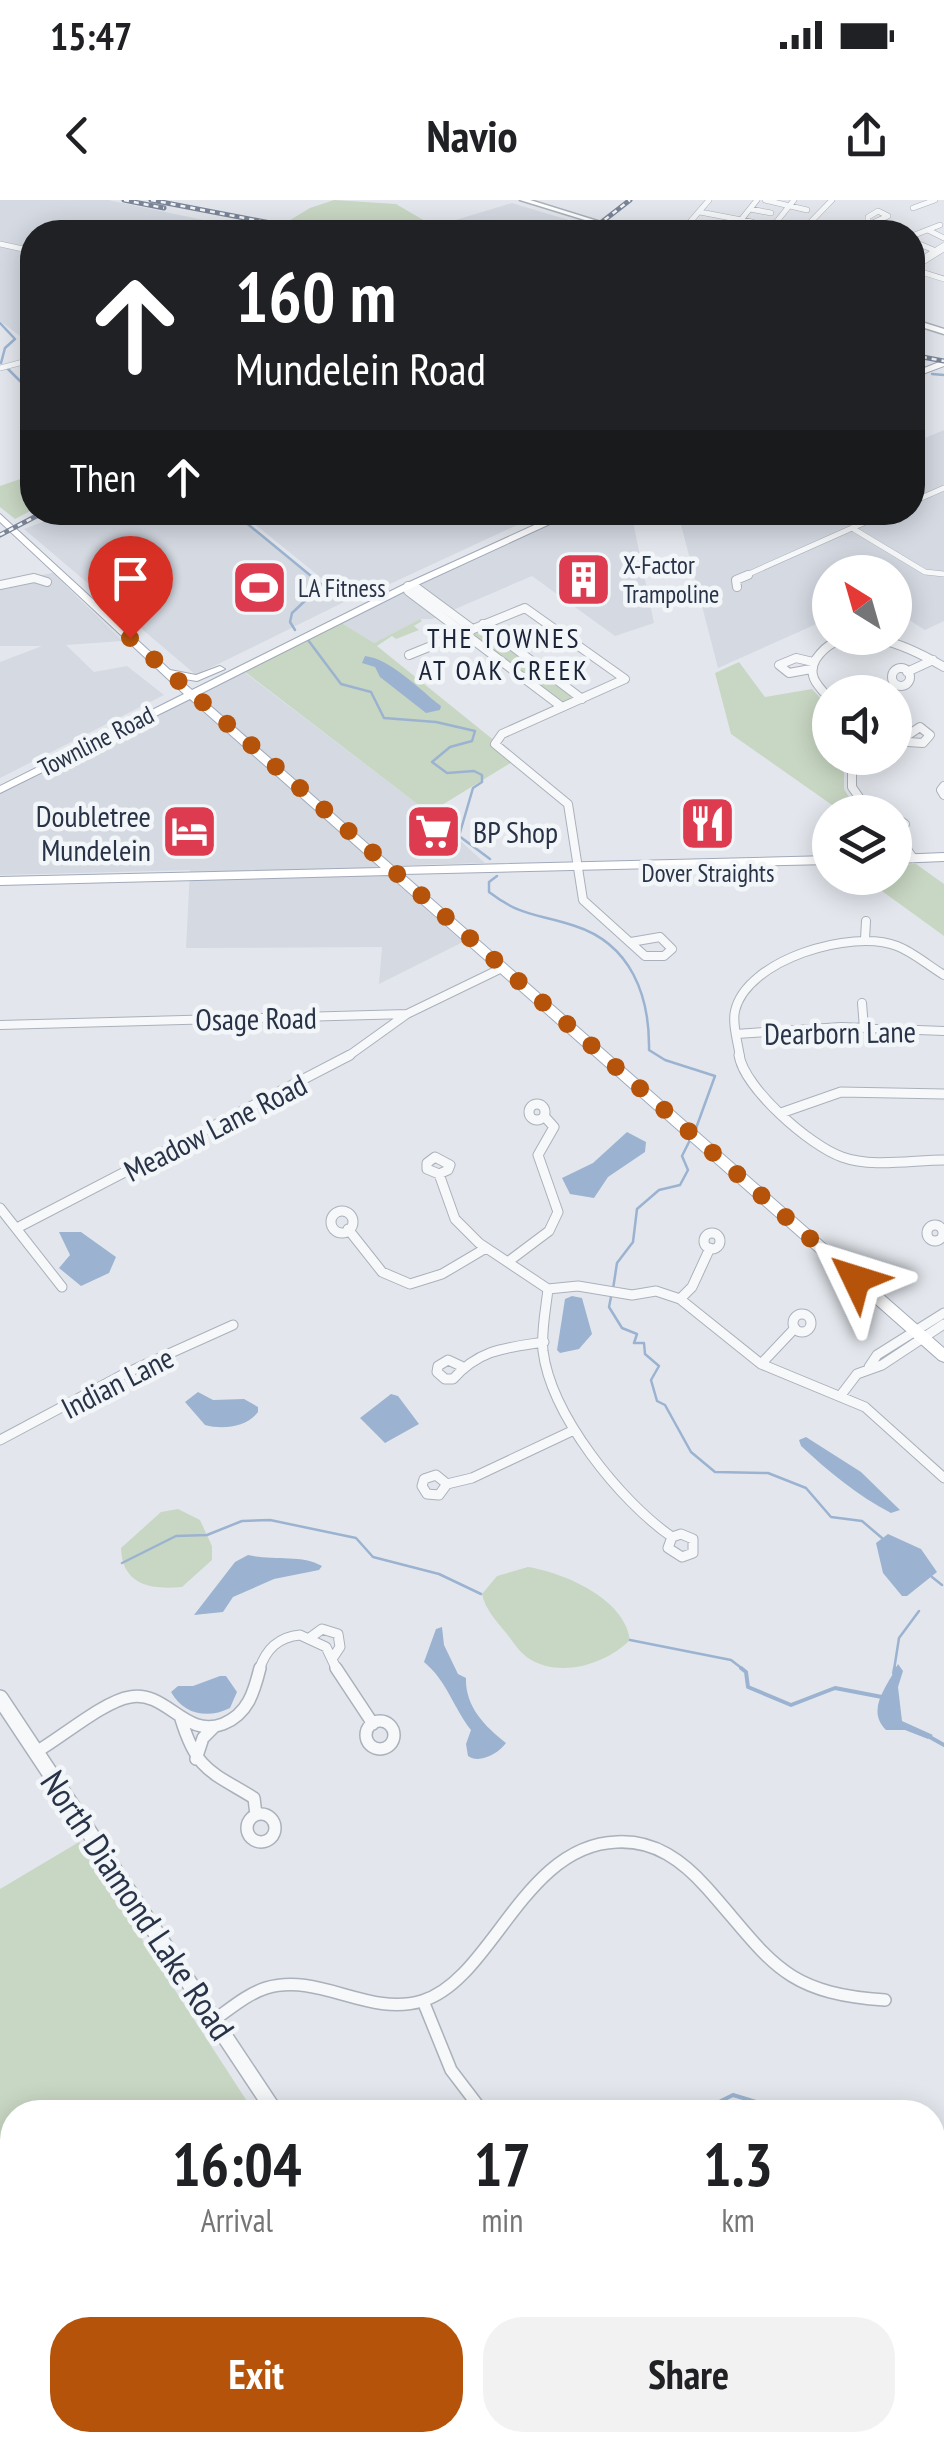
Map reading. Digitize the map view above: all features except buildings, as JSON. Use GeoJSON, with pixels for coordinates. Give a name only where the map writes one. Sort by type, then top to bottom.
{"type":"FeatureCollection","features":[{"type":"Feature","properties":{"kind":"main road"},"geometry":{"type":"LineString","coordinates":[[523,200],[590,220]]}},
{"type":"Feature","properties":{"kind":"main road"},"geometry":{"type":"LineString","coordinates":[[0,517],[188,692],[944,1356]]}},
{"type":"Feature","properties":{"kind":"main road","name":"Townline Road"},"geometry":{"type":"LineString","coordinates":[[0,787],[240,662],[529,525]]}},
{"type":"Feature","properties":{"kind":"main road","name":"Townline Road"},"geometry":{"type":"LineString","coordinates":[[188,692],[543,525]]}},
{"type":"Feature","properties":{"kind":"main road"},"geometry":{"type":"LineString","coordinates":[[167,672],[197,678],[240,662]]}},
{"type":"Feature","properties":{"kind":"main road"},"geometry":{"type":"LineString","coordinates":[[214,682],[205,697],[214,715]]}},
{"type":"Feature","properties":{"kind":"main road"},"geometry":{"type":"LineString","coordinates":[[341,872],[362,861],[362,845]]}},
{"type":"Feature","properties":{"kind":"main road"},"geometry":{"type":"LineString","coordinates":[[914,858],[944,857]]}},
{"type":"Feature","properties":{"kind":"main road"},"geometry":{"type":"LineString","coordinates":[[0,880],[812,860]]}},
{"type":"Feature","properties":{"kind":"main road"},"geometry":{"type":"LineString","coordinates":[[424,898],[419,882],[443,870]]}},
{"type":"Feature","properties":{"kind":"street"},"geometry":{"type":"LineString","coordinates":[[692,220],[710,200]]}},
{"type":"Feature","properties":{"kind":"street"},"geometry":{"type":"LineString","coordinates":[[700,212],[742,220],[757,200]]}},
{"type":"Feature","properties":{"kind":"street"},"geometry":{"type":"LineString","coordinates":[[765,200],[819,212]]}},
{"type":"Feature","properties":{"kind":"street"},"geometry":{"type":"LineString","coordinates":[[817,200],[831,201]]}},
{"type":"Feature","properties":{"kind":"street"},"geometry":{"type":"LineString","coordinates":[[912,208],[934,200]]}},
{"type":"Feature","properties":{"kind":"street"},"geometry":{"type":"LineString","coordinates":[[811,220],[831,201]]}},
{"type":"Feature","properties":{"kind":"street"},"geometry":{"type":"LineString","coordinates":[[750,209],[771,213]]}},
{"type":"Feature","properties":{"kind":"street"},"geometry":{"type":"LineString","coordinates":[[925,232],[940,226]]}},
{"type":"Feature","properties":{"kind":"street"},"geometry":{"type":"LineString","coordinates":[[928,230],[944,238]]}},
{"type":"Feature","properties":{"kind":"street"},"geometry":{"type":"LineString","coordinates":[[738,587],[736,580],[859,525]]}},
{"type":"Feature","properties":{"kind":"street"},"geometry":{"type":"LineString","coordinates":[[852,528],[925,572],[941,575]]}},
{"type":"Feature","properties":{"kind":"street"},"geometry":{"type":"LineString","coordinates":[[0,586],[34,578],[46,582]]}},
{"type":"Feature","properties":{"kind":"street"},"geometry":{"type":"LineString","coordinates":[[472,628],[417,588],[408,586],[408,591],[562,707]]}},
{"type":"Feature","properties":{"kind":"street"},"geometry":{"type":"LineString","coordinates":[[409,655],[524,608],[624,680],[502,734],[495,744],[568,804],[584,902],[649,958],[664,956],[672,948],[660,938],[631,942]]}},
{"type":"Feature","properties":{"kind":"street"},"geometry":{"type":"LineString","coordinates":[[483,624],[582,699]]}},
{"type":"Feature","properties":{"kind":"street"},"geometry":{"type":"LineString","coordinates":[[912,649],[944,667]]}},
{"type":"Feature","properties":{"kind":"street"},"geometry":{"type":"LineString","coordinates":[[907,672],[933,660]]}},
{"type":"Feature","properties":{"kind":"street"},"geometry":{"type":"LineString","coordinates":[[944,786],[944,794]]}},
{"type":"Feature","properties":{"kind":"street"},"geometry":{"type":"LineString","coordinates":[[864,939],[866,922]]}},
{"type":"Feature","properties":{"kind":"street"},"geometry":{"type":"LineString","coordinates":[[944,975],[910,951],[864,939],[823,944],[753,981],[737,1002],[736,1034],[748,1082],[780,1113],[841,1158],[872,1162],[944,1160]]}},
{"type":"Feature","properties":{"kind":"street","name":"Osage Road"},"geometry":{"type":"LineString","coordinates":[[0,1024],[407,1014],[502,968]]}},
{"type":"Feature","properties":{"kind":"street"},"geometry":{"type":"LineString","coordinates":[[862,1003],[864,1028]]}},
{"type":"Feature","properties":{"kind":"street","name":"Meadow Lane Road"},"geometry":{"type":"LineString","coordinates":[[17,1228],[336,1066],[407,1014]]}},
{"type":"Feature","properties":{"kind":"street","name":"Dearborn Lane"},"geometry":{"type":"LineString","coordinates":[[736,1034],[864,1028],[944,1031]]}},
{"type":"Feature","properties":{"kind":"street"},"geometry":{"type":"LineString","coordinates":[[780,1113],[831,1091],[944,1094]]}},
{"type":"Feature","properties":{"kind":"street"},"geometry":{"type":"LineString","coordinates":[[509,1261],[549,1232],[558,1212],[538,1154],[554,1128],[545,1117]]}},
{"type":"Feature","properties":{"kind":"street"},"geometry":{"type":"LineString","coordinates":[[439,1174],[456,1219],[486,1248],[548,1289],[598,1289],[632,1295],[664,1292],[680,1300],[762,1364],[841,1395],[885,1423],[944,1478]]}},
{"type":"Feature","properties":{"kind":"street"},"geometry":{"type":"LineString","coordinates":[[0,1208],[62,1287]]}},
{"type":"Feature","properties":{"kind":"street"},"geometry":{"type":"LineString","coordinates":[[348,1229],[386,1277],[401,1284],[427,1283],[486,1248]]}},
{"type":"Feature","properties":{"kind":"street"},"geometry":{"type":"LineString","coordinates":[[680,1300],[692,1287],[710,1248]]}},
{"type":"Feature","properties":{"kind":"street"},"geometry":{"type":"LineString","coordinates":[[548,1289],[544,1342],[562,1413],[621,1489],[672,1536]]}},
{"type":"Feature","properties":{"kind":"street"},"geometry":{"type":"LineString","coordinates":[[841,1395],[850,1381],[870,1367],[882,1365],[944,1314]]}},
{"type":"Feature","properties":{"kind":"street"},"geometry":{"type":"LineString","coordinates":[[921,1335],[944,1324]]}},
{"type":"Feature","properties":{"kind":"street","name":"Indian Lane"},"geometry":{"type":"LineString","coordinates":[[0,1440],[124,1374],[234,1325]]}},
{"type":"Feature","properties":{"kind":"street"},"geometry":{"type":"LineString","coordinates":[[762,1364],[795,1328]]}},
{"type":"Feature","properties":{"kind":"street"},"geometry":{"type":"LineString","coordinates":[[462,1366],[500,1349],[544,1342]]}},
{"type":"Feature","properties":{"kind":"street"},"geometry":{"type":"LineString","coordinates":[[447,1484],[472,1478],[574,1430]]}},
{"type":"Feature","properties":{"kind":"street"},"geometry":{"type":"LineString","coordinates":[[311,1637],[322,1629],[338,1634],[340,1647],[332,1659]]}},
{"type":"Feature","properties":{"kind":"street"},"geometry":{"type":"LineString","coordinates":[[196,1759],[203,1738],[243,1711],[264,1652],[286,1637],[311,1637],[329,1649],[373,1724]]}},
{"type":"Feature","properties":{"kind":"street","name":"North Diamond Lake Road"},"geometry":{"type":"LineString","coordinates":[[0,1698],[267,2100]]}},
{"type":"Feature","properties":{"kind":"street"},"geometry":{"type":"LineString","coordinates":[[36,1752],[114,1700],[158,1700],[181,1719],[204,1728],[214,1727]]}},
{"type":"Feature","properties":{"kind":"street"},"geometry":{"type":"LineString","coordinates":[[181,1719],[201,1766],[254,1798],[256,1814]]}},
{"type":"Feature","properties":{"kind":"street"},"geometry":{"type":"LineString","coordinates":[[214,2020],[255,1993],[290,1984],[364,2004],[399,2006],[423,2001],[460,1974],[539,1883],[570,1854],[608,1840],[645,1844],[675,1857],[758,1951],[794,1978],[826,1996],[856,2002],[885,2000]]}},
{"type":"Feature","properties":{"kind":"street"},"geometry":{"type":"LineString","coordinates":[[423,2001],[451,2070],[473,2100]]}},
{"type":"Feature","properties":{"kind":"shaded area"},"geometry":{"type":"Polygon","coordinates":[[[0,200],[108,200],[204,220],[20,220],[20,336],[0,321],[0,200]]]}},
{"type":"Feature","properties":{"kind":"shaded area"},"geometry":{"type":"Polygon","coordinates":[[[512,203],[569,220],[456,220],[512,203]]]}},
{"type":"Feature","properties":{"kind":"shaded area"},"geometry":{"type":"Polygon","coordinates":[[[944,430],[944,621],[925,630],[912,622],[912,555],[812,555],[812,626],[718,668],[681,525],[925,525],[925,438],[944,430]]]}},
{"type":"Feature","properties":{"kind":"shaded area"},"geometry":{"type":"Polygon","coordinates":[[[34,525],[250,525],[344,602],[196,675],[24,529],[34,525]]]}},
{"type":"Feature","properties":{"kind":"shaded area"},"geometry":{"type":"Polygon","coordinates":[[[256,525],[517,525],[351,602],[256,525]]]}},
{"type":"Feature","properties":{"kind":"shaded area"},"geometry":{"type":"Polygon","coordinates":[[[550,525],[634,525],[654,623],[615,636],[532,576],[432,619],[420,619],[374,643],[340,622],[550,525]]]}},
{"type":"Feature","properties":{"kind":"shaded area"},"geometry":{"type":"Polygon","coordinates":[[[53,573],[122,641],[66,645],[94,672],[127,666],[164,695],[0,778],[0,662],[42,646],[0,646],[0,582],[53,573]]]}},
{"type":"Feature","properties":{"kind":"shaded area"},"geometry":{"type":"Polygon","coordinates":[[[243,671],[429,813],[485,863],[377,866],[463,942],[379,984],[382,947],[186,948],[190,870],[0,875],[0,793],[243,671]]]}},
{"type":"Feature","properties":{"kind":"green space"},"geometry":{"type":"Polygon","coordinates":[[[334,200],[396,204],[423,220],[290,220],[334,200]]]}},
{"type":"Feature","properties":{"kind":"green space"},"geometry":{"type":"Polygon","coordinates":[[[20,479],[20,516],[15,519],[0,507],[0,486],[20,479]]]}},
{"type":"Feature","properties":{"kind":"green space"},"geometry":{"type":"Polygon","coordinates":[[[420,619],[414,626],[419,630],[396,639],[392,636],[377,646],[517,759],[429,813],[244,671],[340,622],[374,643],[420,619]]]}},
{"type":"Feature","properties":{"kind":"green space"},"geometry":{"type":"Polygon","coordinates":[[[480,627],[576,697],[562,704],[474,639],[469,632],[480,627]]]}},
{"type":"Feature","properties":{"kind":"green space"},"geometry":{"type":"Polygon","coordinates":[[[739,662],[765,697],[812,689],[812,775],[844,775],[848,795],[818,795],[731,734],[715,673],[739,662]]]}},
{"type":"Feature","properties":{"kind":"green space"},"geometry":{"type":"Polygon","coordinates":[[[912,864],[944,884],[944,936],[887,895],[912,895],[912,864]]]}},
{"type":"Feature","properties":{"kind":"green space"},"geometry":{"type":"Polygon","coordinates":[[[178,1509],[200,1520],[212,1546],[212,1560],[182,1587],[140,1582],[127,1570],[121,1548],[161,1512],[178,1509]]]}},
{"type":"Feature","properties":{"kind":"green space"},"geometry":{"type":"Polygon","coordinates":[[[528,1567],[559,1575],[605,1600],[626,1625],[630,1640],[608,1656],[582,1666],[554,1667],[528,1658],[492,1615],[482,1594],[497,1576],[528,1567]]]}},
{"type":"Feature","properties":{"kind":"green space"},"geometry":{"type":"Polygon","coordinates":[[[79,1842],[246,2100],[0,2100],[0,1889],[79,1842]]]}},
{"type":"Feature","properties":{"kind":"water"},"geometry":{"type":"Polygon","coordinates":[[[365,656],[395,669],[441,706],[440,710],[426,713],[380,677],[375,667],[362,663],[365,656]]]}},
{"type":"Feature","properties":{"kind":"water"},"geometry":{"type":"Polygon","coordinates":[[[627,1132],[646,1142],[645,1152],[608,1177],[594,1198],[570,1194],[562,1178],[593,1163],[627,1132]]]}},
{"type":"Feature","properties":{"kind":"water"},"geometry":{"type":"Polygon","coordinates":[[[59,1232],[81,1232],[116,1257],[109,1273],[81,1286],[59,1268],[70,1255],[59,1232]]]}},
{"type":"Feature","properties":{"kind":"water"},"geometry":{"type":"Polygon","coordinates":[[[582,1298],[592,1334],[579,1349],[560,1353],[557,1350],[565,1299],[582,1298]]]}},
{"type":"Feature","properties":{"kind":"water"},"geometry":{"type":"Polygon","coordinates":[[[198,1392],[213,1400],[244,1399],[258,1407],[258,1412],[234,1426],[205,1425],[185,1402],[198,1392]]]}},
{"type":"Feature","properties":{"kind":"water"},"geometry":{"type":"Polygon","coordinates":[[[391,1394],[398,1396],[419,1424],[385,1443],[360,1418],[391,1394]]]}},
{"type":"Feature","properties":{"kind":"water"},"geometry":{"type":"Polygon","coordinates":[[[806,1437],[861,1472],[900,1510],[891,1513],[844,1482],[801,1446],[799,1440],[806,1437]]]}},
{"type":"Feature","properties":{"kind":"water"},"geometry":{"type":"Polygon","coordinates":[[[888,1534],[921,1549],[937,1572],[907,1596],[902,1596],[883,1573],[876,1543],[888,1534]]]}},
{"type":"Feature","properties":{"kind":"water"},"geometry":{"type":"Polygon","coordinates":[[[248,1555],[305,1560],[322,1566],[319,1570],[274,1579],[233,1597],[223,1612],[194,1615],[235,1562],[248,1555]]]}},
{"type":"Feature","properties":{"kind":"water"},"geometry":{"type":"Polygon","coordinates":[[[442,1627],[444,1645],[458,1674],[466,1678],[472,1706],[506,1743],[488,1757],[468,1756],[466,1744],[471,1730],[439,1677],[424,1662],[436,1629],[442,1627]]]}},
{"type":"Feature","properties":{"kind":"water"},"geometry":{"type":"Polygon","coordinates":[[[898,1664],[903,1671],[898,1687],[902,1721],[933,1735],[928,1739],[905,1730],[886,1730],[880,1722],[880,1697],[898,1664]]]}},
{"type":"Feature","properties":{"kind":"water"},"geometry":{"type":"Polygon","coordinates":[[[226,1676],[237,1692],[230,1708],[222,1711],[197,1713],[183,1706],[171,1692],[178,1686],[193,1686],[226,1676]]]}},
{"type":"Feature","properties":{"kind":"waterway"},"geometry":{"type":"LineString","coordinates":[[0,323],[15,339],[5,348],[1,363]]}},
{"type":"Feature","properties":{"kind":"waterway"},"geometry":{"type":"LineString","coordinates":[[5,366],[20,381]]}},
{"type":"Feature","properties":{"kind":"waterway"},"geometry":{"type":"LineString","coordinates":[[932,374],[944,375]]}},
{"type":"Feature","properties":{"kind":"waterway"},"geometry":{"type":"LineString","coordinates":[[249,525],[322,585],[292,613],[290,622],[295,630]]}},
{"type":"Feature","properties":{"kind":"waterway"},"geometry":{"type":"LineString","coordinates":[[308,640],[341,684],[371,692],[384,718],[436,722],[475,731],[472,741],[450,747],[432,762],[447,773],[474,771],[482,775],[482,782],[473,788],[459,836],[490,859]]}},
{"type":"Feature","properties":{"kind":"waterway"},"geometry":{"type":"LineString","coordinates":[[497,876],[489,882],[489,892],[501,900],[521,911],[575,926],[610,945],[633,974],[641,992],[649,1050],[665,1060],[715,1076],[695,1131]]}},
{"type":"Feature","properties":{"kind":"waterway"},"geometry":{"type":"LineString","coordinates":[[613,1289],[617,1263],[633,1242],[637,1209],[659,1190],[680,1185],[688,1170],[682,1156],[691,1138]]}},
{"type":"Feature","properties":{"kind":"waterway"},"geometry":{"type":"LineString","coordinates":[[611,1297],[609,1307],[622,1328],[637,1334],[634,1343],[644,1343],[645,1354],[659,1366],[651,1380],[657,1401],[665,1405],[691,1452],[715,1472],[768,1473],[806,1488],[831,1517],[862,1521],[882,1538]]}},
{"type":"Feature","properties":{"kind":"waterway"},"geometry":{"type":"LineString","coordinates":[[122,1563],[176,1536],[207,1535],[242,1521],[270,1520],[356,1538],[373,1557],[439,1574],[481,1594]]}},
{"type":"Feature","properties":{"kind":"waterway"},"geometry":{"type":"LineString","coordinates":[[932,1577],[942,1585]]}},
{"type":"Feature","properties":{"kind":"waterway"},"geometry":{"type":"LineString","coordinates":[[894,1670],[899,1638],[919,1611]]}},
{"type":"Feature","properties":{"kind":"waterway"},"geometry":{"type":"LineString","coordinates":[[630,1640],[731,1660],[744,1670]]}},
{"type":"Feature","properties":{"kind":"waterway"},"geometry":{"type":"LineString","coordinates":[[741,1668],[746,1672],[748,1687],[791,1705],[835,1688],[882,1697]]}},
{"type":"Feature","properties":{"kind":"waterway"},"geometry":{"type":"LineString","coordinates":[[894,1673],[895,1668]]}},
{"type":"Feature","properties":{"kind":"waterway"},"geometry":{"type":"LineString","coordinates":[[928,1736],[944,1745]]}},
{"type":"Feature","properties":{"kind":"waterway"},"geometry":{"type":"LineString","coordinates":[[723,2100],[733,2095],[750,2100]]}},
{"type":"Feature","properties":{"kind":"railway"},"geometry":{"type":"LineString","coordinates":[[124,200],[164,208]]}},
{"type":"Feature","properties":{"kind":"railway"},"geometry":{"type":"LineString","coordinates":[[151,200],[255,220]]}},
{"type":"Feature","properties":{"kind":"railway"},"geometry":{"type":"LineString","coordinates":[[604,220],[630,200]]}},
{"type":"Feature","properties":{"kind":"railway"},"geometry":{"type":"LineString","coordinates":[[925,357],[944,361]]}},
{"type":"Feature","properties":{"kind":"railway"},"geometry":{"type":"LineString","coordinates":[[0,535],[20,525]]}},
{"type":"Feature","properties":{"kind":"place","name":"X-Factor Trampoline"},"geometry":{"type":"Point","coordinates":[584,579]}},
{"type":"Feature","properties":{"kind":"place","name":"LA Fitness"},"geometry":{"type":"Point","coordinates":[259,588]}},
{"type":"Feature","properties":{"kind":"place","name":"Dover Straights"},"geometry":{"type":"Point","coordinates":[708,824]}},
{"type":"Feature","properties":{"kind":"place","name":"BP Shop"},"geometry":{"type":"Point","coordinates":[434,831]}},
{"type":"Feature","properties":{"kind":"place","name":"Doubletree Mundelein"},"geometry":{"type":"Point","coordinates":[190,832]}},
{"type":"Feature","properties":{"kind":"district","name":"THE TOWNES AT OAK CREEK"},"geometry":{"type":"Point","coordinates":[504,653]}},
{"type":"Feature","properties":{"kind":"route"},"geometry":{"type":"LineString","coordinates":[[130,638],[856,1279]]}}]}
